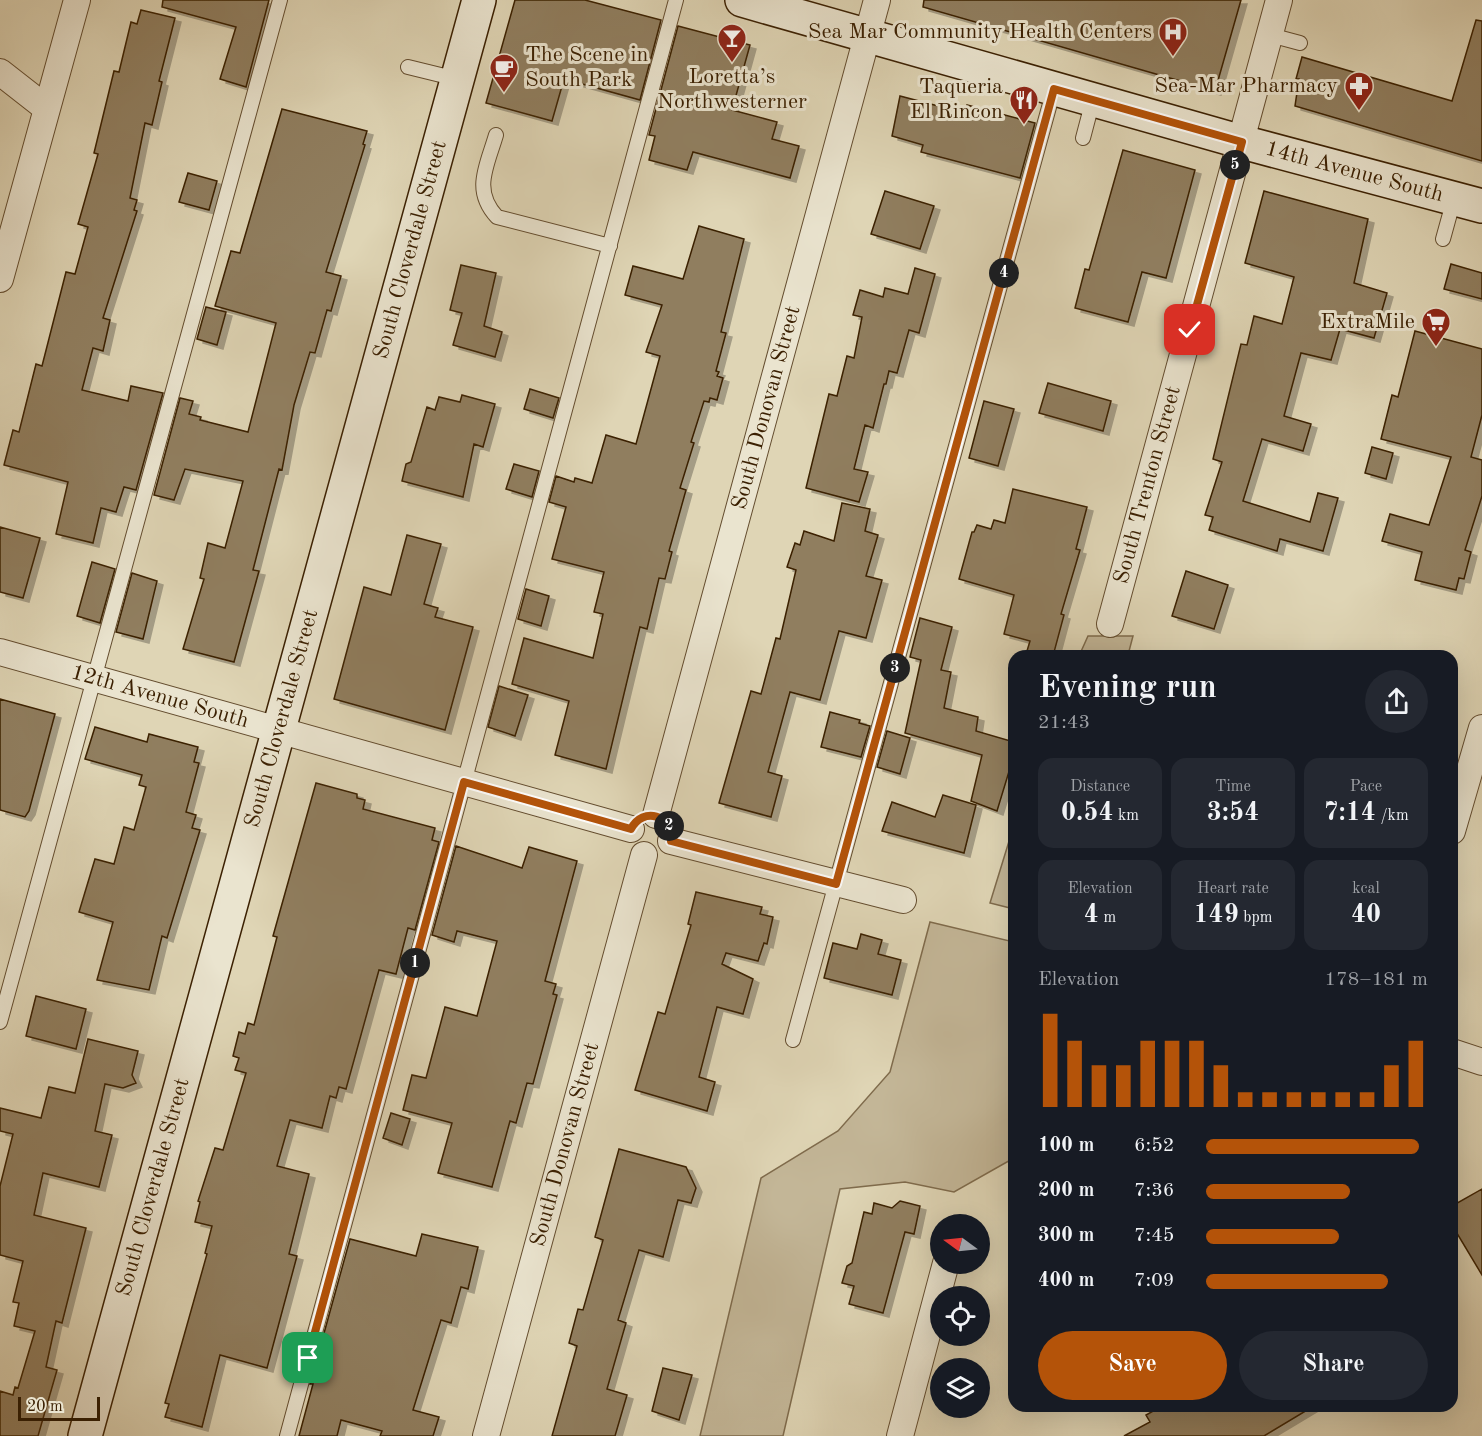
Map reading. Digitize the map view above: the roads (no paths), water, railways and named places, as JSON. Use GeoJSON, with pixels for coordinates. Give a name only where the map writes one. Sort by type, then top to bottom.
{"type":"FeatureCollection","features":[{"type":"Feature","properties":{"kind":"main road","name":"South Cloverdale Street"},"geometry":{"type":"LineString","coordinates":[[85,1436],[479,0]]}},
{"type":"Feature","properties":{"kind":"main road","name":"14th Avenue South"},"geometry":{"type":"LineString","coordinates":[[742,0],[1242,142],[1468,203]]}},
{"type":"Feature","properties":{"kind":"street"},"geometry":{"type":"LineString","coordinates":[[0,279],[76,0]]}},
{"type":"Feature","properties":{"kind":"street","name":"South Donovan Street"},"geometry":{"type":"LineString","coordinates":[[656,815],[877,0]]}},
{"type":"Feature","properties":{"kind":"street","name":"South Trenton Street"},"geometry":{"type":"LineString","coordinates":[[1110,624],[1279,0]]}},
{"type":"Feature","properties":{"kind":"street"},"geometry":{"type":"LineString","coordinates":[[0,72],[46,108]]}},
{"type":"Feature","properties":{"kind":"street","name":"12th Avenue South"},"geometry":{"type":"LineString","coordinates":[[0,652],[631,829]]}},
{"type":"Feature","properties":{"kind":"street"},"geometry":{"type":"LineString","coordinates":[[1458,810],[1482,728]]}},
{"type":"Feature","properties":{"kind":"street"},"geometry":{"type":"LineString","coordinates":[[656,815],[666,821],[670,827],[671,841],[659,855],[644,855],[632,843],[631,829],[640,818],[656,815]]}},
{"type":"Feature","properties":{"kind":"street"},"geometry":{"type":"LineString","coordinates":[[671,841],[903,900]]}},
{"type":"Feature","properties":{"kind":"street","name":"South Donovan Street"},"geometry":{"type":"LineString","coordinates":[[486,1436],[644,855]]}},
{"type":"Feature","properties":{"kind":"street"},"geometry":{"type":"LineString","coordinates":[[1458,1054],[1482,1062]]}},
{"type":"Feature","properties":{"kind":"street"},"geometry":{"type":"LineString","coordinates":[[900,1436],[942,1274]]}},
{"type":"Feature","properties":{"kind":"lane"},"geometry":{"type":"LineString","coordinates":[[0,1022],[280,0]]}},
{"type":"Feature","properties":{"kind":"lane"},"geometry":{"type":"LineString","coordinates":[[287,1436],[676,0]]}},
{"type":"Feature","properties":{"kind":"lane"},"geometry":{"type":"LineString","coordinates":[[1270,36],[1300,43]]}},
{"type":"Feature","properties":{"kind":"lane"},"geometry":{"type":"LineString","coordinates":[[408,67],[457,79]]}},
{"type":"Feature","properties":{"kind":"lane"},"geometry":{"type":"LineString","coordinates":[[793,1040],[1054,89]]}},
{"type":"Feature","properties":{"kind":"lane"},"geometry":{"type":"LineString","coordinates":[[1083,138],[1093,100]]}},
{"type":"Feature","properties":{"kind":"lane"},"geometry":{"type":"LineString","coordinates":[[496,135],[481,186],[486,205],[497,217],[610,246]]}},
{"type":"Feature","properties":{"kind":"lane"},"geometry":{"type":"LineString","coordinates":[[1443,239],[1468,203]]}},
{"type":"Feature","properties":{"kind":"place","name":"Sea Mar Community Health Centers"},"geometry":{"type":"Point","coordinates":[1173,58]}},
{"type":"Feature","properties":{"kind":"place","name":"Loretta’s Northwesterner"},"geometry":{"type":"Point","coordinates":[732,64]}},
{"type":"Feature","properties":{"kind":"place","name":"The Scene in South Park"},"geometry":{"type":"Point","coordinates":[504,94]}},
{"type":"Feature","properties":{"kind":"place","name":"Sea-Mar Pharmacy"},"geometry":{"type":"Point","coordinates":[1359,112]}},
{"type":"Feature","properties":{"kind":"place","name":"Taqueria El Rincon"},"geometry":{"type":"Point","coordinates":[1024,126]}},
{"type":"Feature","properties":{"kind":"place","name":"ExtraMile"},"geometry":{"type":"Point","coordinates":[1436,348]}}]}
